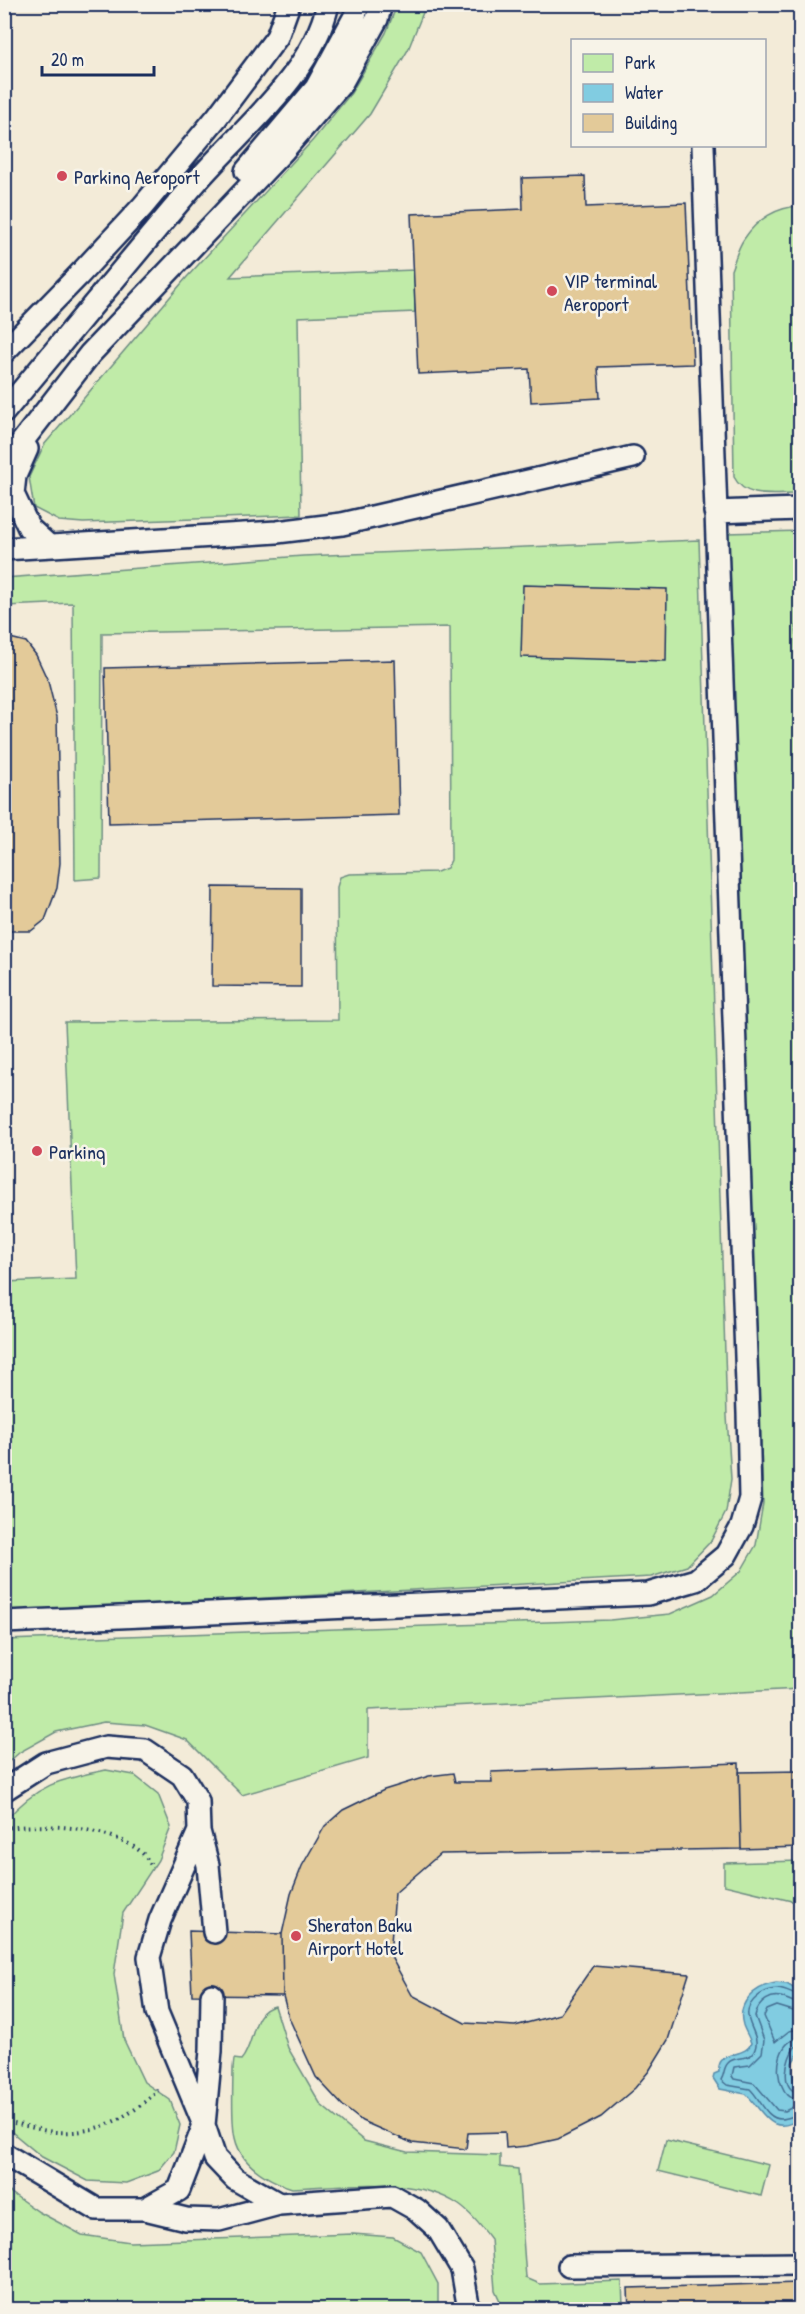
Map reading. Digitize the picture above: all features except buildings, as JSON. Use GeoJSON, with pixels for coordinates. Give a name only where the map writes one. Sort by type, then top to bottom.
{"type":"FeatureCollection","features":[{"type":"Feature","properties":{"kind":"lane"},"geometry":{"type":"LineString","coordinates":[[4,352],[143,206],[217,117],[277,37],[289,4]]}},
{"type":"Feature","properties":{"kind":"lane"},"geometry":{"type":"LineString","coordinates":[[4,412],[192,186],[292,78],[323,25],[328,4]]}},
{"type":"Feature","properties":{"kind":"lane"},"geometry":{"type":"LineString","coordinates":[[4,465],[90,354],[316,88],[355,16],[358,4]]}},
{"type":"Feature","properties":{"kind":"lane"},"geometry":{"type":"LineString","coordinates":[[90,354],[284,150],[341,84],[377,19],[381,4]]}},
{"type":"Feature","properties":{"kind":"lane"},"geometry":{"type":"LineString","coordinates":[[4,1622],[648,1594],[696,1580],[726,1555],[742,1527],[750,1498],[748,1413],[703,147]]}},
{"type":"Feature","properties":{"kind":"lane"},"geometry":{"type":"LineString","coordinates":[[38,424],[15,476],[13,494],[29,528],[50,546]]}},
{"type":"Feature","properties":{"kind":"lane"},"geometry":{"type":"LineString","coordinates":[[4,549],[278,532],[342,524],[633,457]]}},
{"type":"Feature","properties":{"kind":"lane"},"geometry":{"type":"LineString","coordinates":[[715,512],[801,509]]}},
{"type":"Feature","properties":{"kind":"lane"},"geometry":{"type":"LineString","coordinates":[[4,1790],[46,1763],[106,1747],[145,1750],[182,1775],[198,1801],[199,1831],[208,1865],[214,1932]]}},
{"type":"Feature","properties":{"kind":"lane"},"geometry":{"type":"LineString","coordinates":[[199,1831],[160,1920],[149,1958],[157,2012],[204,2125],[215,2158],[235,2179],[279,2204]]}},
{"type":"Feature","properties":{"kind":"lane"},"geometry":{"type":"LineString","coordinates":[[146,2209],[179,2190],[204,2125],[212,2051],[212,1995]]}},
{"type":"Feature","properties":{"kind":"lane"},"geometry":{"type":"LineString","coordinates":[[4,2154],[96,2209],[146,2209],[186,2219],[219,2220],[279,2204],[392,2196],[417,2210],[438,2229],[462,2269],[469,2310]]}},
{"type":"Feature","properties":{"kind":"lane"},"geometry":{"type":"LineString","coordinates":[[569,2266],[801,2264]]}},
{"type":"Feature","properties":{"kind":"path"},"geometry":{"type":"LineString","coordinates":[[4,1828],[36,1825],[115,1837],[141,1851],[172,1892]]}},
{"type":"Feature","properties":{"kind":"path"},"geometry":{"type":"LineString","coordinates":[[11,2123],[57,2132],[96,2129],[124,2117],[144,2104],[179,2068]]}},
{"type":"Feature","properties":{"kind":"green space"},"geometry":{"type":"Polygon","coordinates":[[[397,5],[426,5],[408,50],[370,114],[230,277],[414,270],[415,312],[298,317],[301,515],[83,523],[59,521],[34,508],[29,477],[44,445],[187,277],[313,140],[351,93],[386,33],[397,5]]]}},
{"type":"Feature","properties":{"kind":"green space"},"geometry":{"type":"Polygon","coordinates":[[[800,206],[800,494],[754,493],[739,485],[734,477],[731,270],[742,242],[761,220],[783,209],[800,206]]]}},
{"type":"Feature","properties":{"kind":"green space"},"geometry":{"type":"Polygon","coordinates":[[[800,531],[800,572],[795,572],[800,787],[800,1689],[368,1710],[368,1758],[242,1795],[187,1740],[145,1725],[104,1722],[56,1732],[20,1752],[5,1765],[5,1640],[610,1620],[670,1614],[713,1595],[741,1571],[756,1545],[763,1503],[728,533],[800,531]]]}},
{"type":"Feature","properties":{"kind":"green space"},"geometry":{"type":"Polygon","coordinates":[[[699,540],[727,1416],[731,1479],[726,1512],[711,1541],[687,1566],[651,1577],[5,1612],[5,1282],[76,1279],[65,1022],[338,1020],[337,887],[340,877],[349,874],[437,872],[447,868],[451,860],[450,627],[102,633],[101,878],[75,880],[73,603],[5,606],[4,578],[303,556],[699,540]]]}},
{"type":"Feature","properties":{"kind":"green space"},"geometry":{"type":"Polygon","coordinates":[[[106,1770],[134,1775],[158,1794],[171,1827],[158,1860],[123,1913],[114,1974],[124,2040],[144,2082],[170,2100],[180,2125],[174,2152],[158,2171],[126,2183],[88,2181],[42,2157],[7,2128],[5,2123],[5,1821],[38,1791],[62,1781],[106,1770]]]}},
{"type":"Feature","properties":{"kind":"green space"},"geometry":{"type":"Polygon","coordinates":[[[800,1861],[800,1903],[724,1885],[724,1863],[800,1861]]]}},
{"type":"Feature","properties":{"kind":"green space"},"geometry":{"type":"Polygon","coordinates":[[[275,2006],[288,2048],[321,2105],[364,2141],[407,2152],[500,2155],[500,2167],[518,2169],[526,2278],[540,2284],[622,2281],[623,2305],[602,2305],[602,2310],[501,2309],[501,2303],[495,2290],[491,2239],[459,2205],[422,2189],[401,2186],[378,2184],[292,2188],[265,2176],[249,2164],[238,2148],[234,2131],[234,2059],[241,2060],[246,2053],[261,2014],[275,2006]]]}},
{"type":"Feature","properties":{"kind":"green space"},"geometry":{"type":"Polygon","coordinates":[[[666,2140],[769,2165],[761,2196],[658,2171],[666,2140]]]}},
{"type":"Feature","properties":{"kind":"green space"},"geometry":{"type":"Polygon","coordinates":[[[4,2188],[39,2212],[82,2235],[130,2242],[353,2234],[393,2237],[421,2252],[438,2284],[438,2309],[5,2309],[4,2188]]]}},
{"type":"Feature","properties":{"kind":"water"},"geometry":{"type":"Polygon","coordinates":[[[776,1983],[787,1984],[800,1992],[800,2050],[792,2063],[792,2072],[800,2091],[800,2118],[790,2124],[782,2125],[768,2120],[746,2094],[720,2089],[713,2078],[714,2074],[719,2072],[722,2060],[743,2051],[751,2043],[743,2025],[742,2009],[745,2002],[749,1996],[761,1988],[776,1983]]]}},
{"type":"Feature","properties":{"kind":"place","name":"Parkinq Aeroport"},"geometry":{"type":"Point","coordinates":[62,176]}},
{"type":"Feature","properties":{"kind":"place","name":"VIP terminal Aeroport"},"geometry":{"type":"Point","coordinates":[552,291]}},
{"type":"Feature","properties":{"kind":"place","name":"Parkinq"},"geometry":{"type":"Point","coordinates":[37,1151]}},
{"type":"Feature","properties":{"kind":"place","name":"Sheraton Baku Airport Hotel"},"geometry":{"type":"Point","coordinates":[296,1936]}}]}
